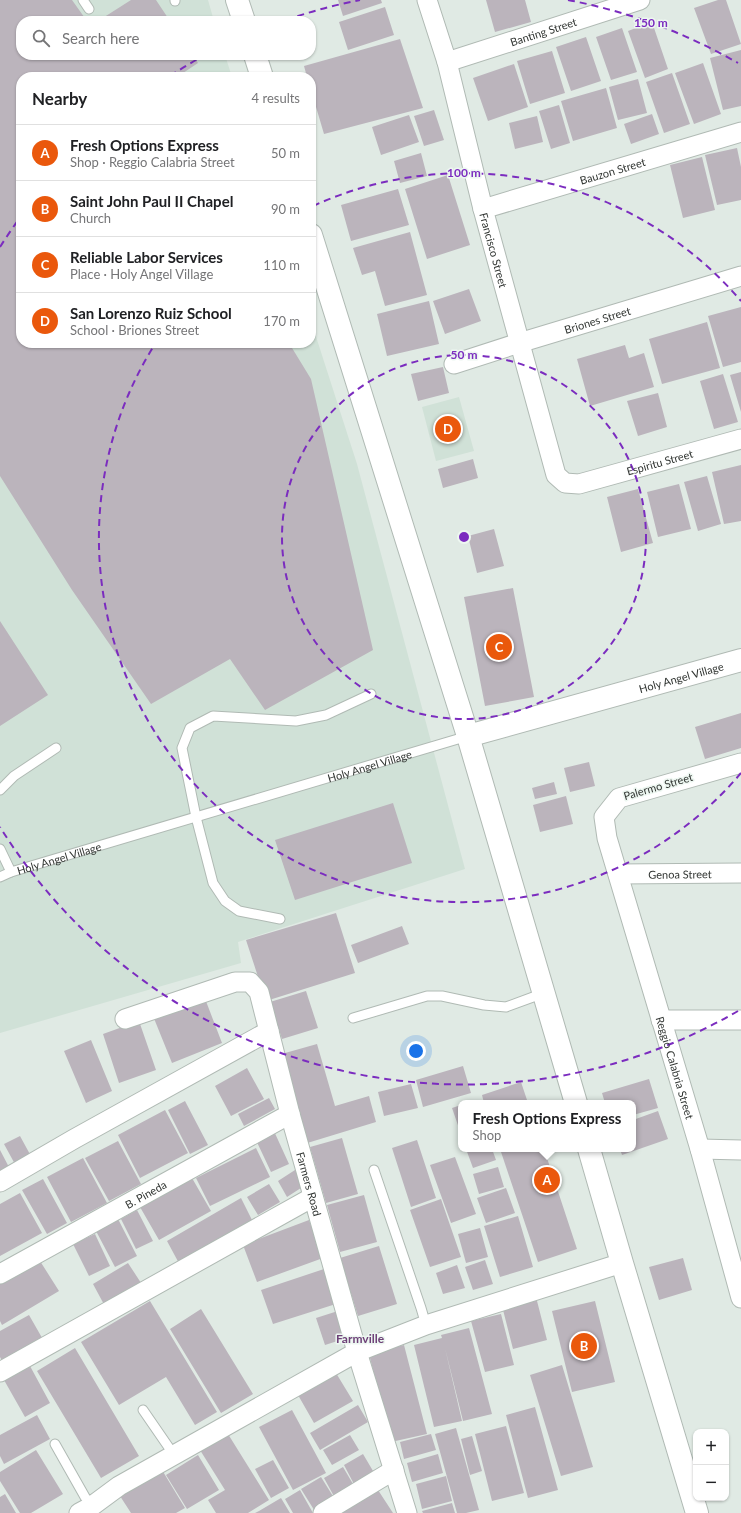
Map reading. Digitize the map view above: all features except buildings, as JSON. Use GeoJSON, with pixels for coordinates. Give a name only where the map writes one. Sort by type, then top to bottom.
{"type":"FeatureCollection","features":[{"type":"Feature","properties":{"kind":"street"},"geometry":{"type":"LineString","coordinates":[[237,0],[242,16]]}},
{"type":"Feature","properties":{"kind":"street","name":"Francisco Street"},"geometry":{"type":"LineString","coordinates":[[427,0],[447,62],[483,210],[556,475],[565,483],[578,484]]}},
{"type":"Feature","properties":{"kind":"street","name":"Banting Street"},"geometry":{"type":"LineString","coordinates":[[447,62],[640,0]]}},
{"type":"Feature","properties":{"kind":"street"},"geometry":{"type":"LineString","coordinates":[[257,60],[260,72]]}},
{"type":"Feature","properties":{"kind":"street","name":"Bauzon Street"},"geometry":{"type":"LineString","coordinates":[[483,210],[741,132]]}},
{"type":"Feature","properties":{"kind":"street"},"geometry":{"type":"LineString","coordinates":[[316,250],[468,736],[575,1100]]}},
{"type":"Feature","properties":{"kind":"street","name":"Briones Street"},"geometry":{"type":"LineString","coordinates":[[454,364],[519,342],[741,276]]}},
{"type":"Feature","properties":{"kind":"street","name":"Espiritu Street"},"geometry":{"type":"LineString","coordinates":[[578,484],[741,439]]}},
{"type":"Feature","properties":{"kind":"street","name":"Holy Angel Village"},"geometry":{"type":"LineString","coordinates":[[468,736],[741,660]]}},
{"type":"Feature","properties":{"kind":"street","name":"Palermo Street"},"geometry":{"type":"LineString","coordinates":[[607,838],[604,818],[619,798],[741,762]]}},
{"type":"Feature","properties":{"kind":"street","name":"Reggio Calabria Street"},"geometry":{"type":"LineString","coordinates":[[607,838],[738,1276],[741,1298]]}},
{"type":"Feature","properties":{"kind":"street","name":"Genoa Street"},"geometry":{"type":"LineString","coordinates":[[618,874],[741,874]]}},
{"type":"Feature","properties":{"kind":"street","name":"Farmers Road"},"geometry":{"type":"LineString","coordinates":[[125,1019],[235,982],[250,982],[259,992],[290,1114],[357,1352],[407,1513]]}},
{"type":"Feature","properties":{"kind":"street"},"geometry":{"type":"LineString","coordinates":[[661,1020],[741,1020]]}},
{"type":"Feature","properties":{"kind":"street"},"geometry":{"type":"LineString","coordinates":[[0,1182],[74,1139],[270,1031]]}},
{"type":"Feature","properties":{"kind":"street","name":"B. Pineda"},"geometry":{"type":"LineString","coordinates":[[0,1274],[290,1114]]}},
{"type":"Feature","properties":{"kind":"street"},"geometry":{"type":"LineString","coordinates":[[700,1149],[741,1150]]}},
{"type":"Feature","properties":{"kind":"street"},"geometry":{"type":"LineString","coordinates":[[590,1152],[697,1513]]}},
{"type":"Feature","properties":{"kind":"street"},"geometry":{"type":"LineString","coordinates":[[0,1372],[313,1197]]}},
{"type":"Feature","properties":{"kind":"street"},"geometry":{"type":"LineString","coordinates":[[85,1509],[120,1486],[357,1352],[426,1325],[622,1263]]}},
{"type":"Feature","properties":{"kind":"street"},"geometry":{"type":"LineString","coordinates":[[323,1513],[394,1470]]}},
{"type":"Feature","properties":{"kind":"lane"},"geometry":{"type":"LineString","coordinates":[[83,0],[89,9]]}},
{"type":"Feature","properties":{"kind":"lane"},"geometry":{"type":"LineString","coordinates":[[280,920],[239,911],[225,900],[213,883],[196,817],[182,748],[190,728],[213,716],[296,721],[326,715],[371,694]]}},
{"type":"Feature","properties":{"kind":"lane","name":"Holy Angel Village"},"geometry":{"type":"LineString","coordinates":[[0,877],[11,872],[468,736]]}},
{"type":"Feature","properties":{"kind":"lane"},"geometry":{"type":"LineString","coordinates":[[0,790],[14,776],[56,748]]}},
{"type":"Feature","properties":{"kind":"lane"},"geometry":{"type":"LineString","coordinates":[[0,849],[11,872]]}},
{"type":"Feature","properties":{"kind":"lane"},"geometry":{"type":"LineString","coordinates":[[353,1018],[427,996],[442,996],[484,1005],[506,1007],[544,993]]}},
{"type":"Feature","properties":{"kind":"lane"},"geometry":{"type":"LineString","coordinates":[[374,1170],[422,1308],[426,1325]]}},
{"type":"Feature","properties":{"kind":"lane"},"geometry":{"type":"LineString","coordinates":[[143,1410],[174,1455]]}},
{"type":"Feature","properties":{"kind":"lane"},"geometry":{"type":"LineString","coordinates":[[55,1444],[85,1497],[85,1509]]}},
{"type":"Feature","properties":{"kind":"shaded area"},"geometry":{"type":"Polygon","coordinates":[[[0,0],[208,0],[213,16],[16,16],[16,60],[227,60],[230,72],[16,72],[16,348],[316,348],[316,337],[357,464],[465,869],[238,942],[241,963],[0,1033],[0,0]]]}},
{"type":"Feature","properties":{"kind":"shaded area"},"geometry":{"type":"Polygon","coordinates":[[[459,397],[474,451],[436,461],[422,407],[459,397]]]}},
{"type":"Feature","properties":{"kind":"place","name":"San Lorenzo Ruiz School"},"geometry":{"type":"Point","coordinates":[448,429]}},
{"type":"Feature","properties":{"kind":"place","name":"Reliable Labor Services"},"geometry":{"type":"Point","coordinates":[499,647]}},
{"type":"Feature","properties":{"kind":"place","name":"Fresh Options Express"},"geometry":{"type":"Point","coordinates":[547,1180]}},
{"type":"Feature","properties":{"kind":"place","name":"Saint John Paul II Chapel"},"geometry":{"type":"Point","coordinates":[584,1346]}},
{"type":"Feature","properties":{"kind":"district","name":"Farmville"},"geometry":{"type":"Point","coordinates":[360,1338]}}]}
